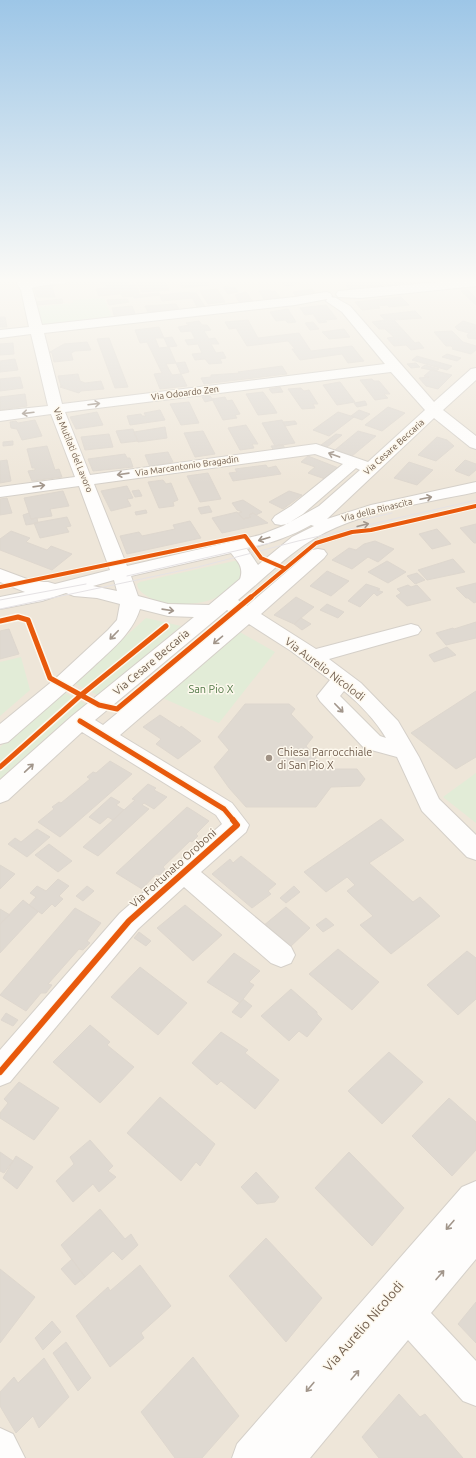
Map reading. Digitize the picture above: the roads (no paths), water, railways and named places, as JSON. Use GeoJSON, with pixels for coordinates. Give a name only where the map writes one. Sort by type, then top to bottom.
{"type":"FeatureCollection","features":[{"type":"Feature","properties":{"kind":"street","name":"Via Mutilati del Lavoro"},"geometry":{"type":"LineString","coordinates":[[41,348],[56,409],[121,572],[130,601]]}},
{"type":"Feature","properties":{"kind":"street"},"geometry":{"type":"LineString","coordinates":[[379,348],[434,411],[476,444]]}},
{"type":"Feature","properties":{"kind":"street","name":"Via Odoardo Zen"},"geometry":{"type":"LineString","coordinates":[[0,416],[395,367]]}},
{"type":"Feature","properties":{"kind":"street","name":"Via Cesare Beccaria"},"geometry":{"type":"LineString","coordinates":[[324,510],[476,372]]}},
{"type":"Feature","properties":{"kind":"street","name":"Via Marcantonio Bragadin"},"geometry":{"type":"LineString","coordinates":[[0,492],[84,479],[316,449],[371,468]]}},
{"type":"Feature","properties":{"kind":"street"},"geometry":{"type":"LineString","coordinates":[[288,531],[297,510],[349,467]]}},
{"type":"Feature","properties":{"kind":"street","name":"Via della Rinascita"},"geometry":{"type":"LineString","coordinates":[[62,588],[121,572],[266,539],[288,531],[331,523],[354,514],[476,487]]}},
{"type":"Feature","properties":{"kind":"street","name":"Via della Rinascita"},"geometry":{"type":"LineString","coordinates":[[288,531],[381,520],[476,499]]}},
{"type":"Feature","properties":{"kind":"street","name":"Via della Rinascita"},"geometry":{"type":"LineString","coordinates":[[288,531],[324,510]]}},
{"type":"Feature","properties":{"kind":"street","name":"Via Cesare Beccaria"},"geometry":{"type":"LineString","coordinates":[[0,794],[80,721],[245,585],[288,531]]}},
{"type":"Feature","properties":{"kind":"street"},"geometry":{"type":"LineString","coordinates":[[232,547],[251,569],[250,578],[245,585]]}},
{"type":"Feature","properties":{"kind":"street"},"geometry":{"type":"LineString","coordinates":[[104,736],[318,554]]}},
{"type":"Feature","properties":{"kind":"street"},"geometry":{"type":"LineString","coordinates":[[0,575],[32,588],[62,588]]}},
{"type":"Feature","properties":{"kind":"street"},"geometry":{"type":"LineString","coordinates":[[0,603],[62,588]]}},
{"type":"Feature","properties":{"kind":"street","name":"Via Cesare Beccaria"},"geometry":{"type":"LineString","coordinates":[[27,597],[72,590],[84,590],[168,610],[219,606]]}},
{"type":"Feature","properties":{"kind":"street"},"geometry":{"type":"LineString","coordinates":[[1,735],[62,684],[115,635],[126,621],[130,610],[130,601]]}},
{"type":"Feature","properties":{"kind":"street","name":"Via Aurelio Nicolodi"},"geometry":{"type":"LineString","coordinates":[[219,606],[248,615],[298,646],[342,679],[328,696],[372,742],[404,751],[430,805],[476,850]]}},
{"type":"Feature","properties":{"kind":"street"},"geometry":{"type":"LineString","coordinates":[[313,657],[411,630]]}},
{"type":"Feature","properties":{"kind":"street","name":"Via Fortunato Oroboni"},"geometry":{"type":"LineString","coordinates":[[0,1072],[129,921],[237,825],[224,809],[80,721]]}},
{"type":"Feature","properties":{"kind":"street"},"geometry":{"type":"LineString","coordinates":[[184,872],[281,954]]}},
{"type":"Feature","properties":{"kind":"street","name":"Via Aurelio Nicolodi"},"geometry":{"type":"LineString","coordinates":[[251,1458],[476,1196]]}},
{"type":"Feature","properties":{"kind":"street"},"geometry":{"type":"LineString","coordinates":[[285,1458],[476,1233]]}},
{"type":"Feature","properties":{"kind":"street"},"geometry":{"type":"LineString","coordinates":[[407,1313],[476,1388]]}},
{"type":"Feature","properties":{"kind":"street"},"geometry":{"type":"LineString","coordinates":[[0,1447],[6,1458]]}},
{"type":"Feature","properties":{"kind":"tram line"},"geometry":{"type":"LineString","coordinates":[[0,609],[198,567],[298,541],[476,500]]}},
{"type":"Feature","properties":{"kind":"tram line"},"geometry":{"type":"LineString","coordinates":[[361,520],[392,513]]}},
{"type":"Feature","properties":{"kind":"tram line"},"geometry":{"type":"LineString","coordinates":[[127,576],[270,543]]}},
{"type":"Feature","properties":{"kind":"tram line"},"geometry":{"type":"LineString","coordinates":[[0,600],[86,584]]}},
{"type":"Feature","properties":{"kind":"place","name":"Chiesa Parrocchiale di San Pio X"},"geometry":{"type":"Point","coordinates":[269,758]}},
{"type":"Feature","properties":{"kind":"park label","name":"San Pio X"},"geometry":{"type":"Point","coordinates":[211,689]}}]}
